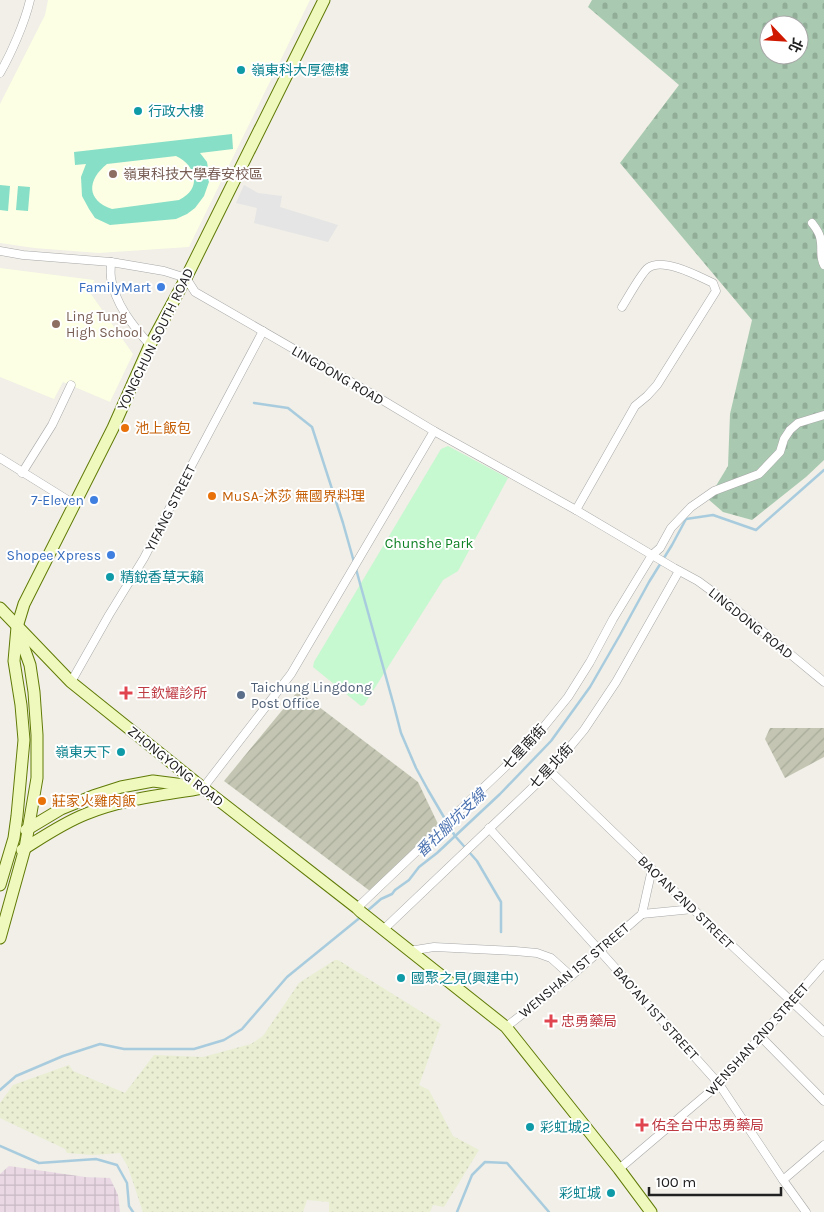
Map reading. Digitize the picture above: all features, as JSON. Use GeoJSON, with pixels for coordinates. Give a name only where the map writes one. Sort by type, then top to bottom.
{"type":"FeatureCollection","features":[{"type":"Feature","properties":{"kind":"street"},"geometry":{"type":"LineString","coordinates":[[1,70],[28,10],[30,0]]}},
{"type":"Feature","properties":{"kind":"street","name":"YONGCHUN SOUTH ROAD"},"geometry":{"type":"LineString","coordinates":[[0,885],[14,838],[24,740],[14,661],[17,627],[24,604],[113,428],[150,345],[186,278],[324,0]]}},
{"type":"Feature","properties":{"kind":"street"},"geometry":{"type":"LineString","coordinates":[[812,223],[820,237],[822,262],[824,265]]}},
{"type":"Feature","properties":{"kind":"street"},"geometry":{"type":"LineString","coordinates":[[0,252],[111,262],[164,271],[186,278]]}},
{"type":"Feature","properties":{"kind":"street"},"geometry":{"type":"LineString","coordinates":[[111,262],[111,279],[117,298],[131,322],[150,345]]}},
{"type":"Feature","properties":{"kind":"street"},"geometry":{"type":"LineString","coordinates":[[576,510],[635,406],[657,384],[716,291],[713,284],[680,268],[655,265],[646,269],[622,307]]}},
{"type":"Feature","properties":{"kind":"street","name":"LINGDONG ROAD"},"geometry":{"type":"LineString","coordinates":[[186,278],[195,292],[384,400],[434,432],[576,510],[698,581],[722,598],[824,682]]}},
{"type":"Feature","properties":{"kind":"street","name":"YIFANG STREET"},"geometry":{"type":"LineString","coordinates":[[71,682],[144,558],[263,331]]}},
{"type":"Feature","properties":{"kind":"street"},"geometry":{"type":"LineString","coordinates":[[22,473],[52,425],[71,385]]}},
{"type":"Feature","properties":{"kind":"street","name":"七星南街"},"geometry":{"type":"LineString","coordinates":[[359,910],[523,750],[542,729],[568,697],[652,554],[660,548],[670,528],[691,507],[714,491],[759,474],[780,452],[784,438],[790,430],[798,423],[824,415]]}},
{"type":"Feature","properties":{"kind":"street"},"geometry":{"type":"LineString","coordinates":[[8,859],[64,824],[87,813],[124,802],[203,788],[291,674],[434,432]]}},
{"type":"Feature","properties":{"kind":"street"},"geometry":{"type":"LineString","coordinates":[[0,458],[74,504]]}},
{"type":"Feature","properties":{"kind":"street","name":"七星北街"},"geometry":{"type":"LineString","coordinates":[[379,927],[550,771],[584,730],[616,682],[677,569]]}},
{"type":"Feature","properties":{"kind":"street","name":"ZHONGYONG ROAD"},"geometry":{"type":"LineString","coordinates":[[0,608],[71,682],[379,927]]}},
{"type":"Feature","properties":{"kind":"street"},"geometry":{"type":"LineString","coordinates":[[0,938],[25,848],[37,778],[34,692],[30,665],[17,627]]}},
{"type":"Feature","properties":{"kind":"street","name":"BAO’AN 2ND STREET"},"geometry":{"type":"LineString","coordinates":[[550,771],[824,1032]]}},
{"type":"Feature","properties":{"kind":"street"},"geometry":{"type":"LineString","coordinates":[[14,838],[61,809],[121,787],[153,782],[203,788]]}},
{"type":"Feature","properties":{"kind":"street","name":"BAO’AN 1ST STREET"},"geometry":{"type":"LineString","coordinates":[[489,828],[719,1084],[806,1212]]}},
{"type":"Feature","properties":{"kind":"street"},"geometry":{"type":"LineString","coordinates":[[652,868],[642,914],[693,909]]}},
{"type":"Feature","properties":{"kind":"street","name":"WENSHAN 1ST STREET"},"geometry":{"type":"LineString","coordinates":[[506,1027],[570,976],[642,914]]}},
{"type":"Feature","properties":{"kind":"street"},"geometry":{"type":"LineString","coordinates":[[379,927],[506,1027],[651,1212]]}},
{"type":"Feature","properties":{"kind":"street"},"geometry":{"type":"LineString","coordinates":[[409,951],[434,947],[537,953],[551,958],[570,976]]}},
{"type":"Feature","properties":{"kind":"street","name":"WENSHAN 2ND STREET"},"geometry":{"type":"LineString","coordinates":[[619,1169],[719,1084],[824,964]]}},
{"type":"Feature","properties":{"kind":"street"},"geometry":{"type":"LineString","coordinates":[[761,1037],[824,1101]]}},
{"type":"Feature","properties":{"kind":"street"},"geometry":{"type":"LineString","coordinates":[[783,1180],[824,1145]]}},
{"type":"Feature","properties":{"kind":"shaded area","name":"嶺東科技大學春安校區"},"geometry":{"type":"Polygon","coordinates":[[[48,0],[310,0],[189,247],[99,253],[34,248],[0,243],[0,104],[45,15],[48,0]]]}},
{"type":"Feature","properties":{"kind":"shaded area"},"geometry":{"type":"Polygon","coordinates":[[[244,185],[258,193],[282,196],[280,207],[338,225],[328,242],[254,223],[257,208],[236,203],[244,185]]]}},
{"type":"Feature","properties":{"kind":"shaded area","name":"Ling Tung High School"},"geometry":{"type":"Polygon","coordinates":[[[0,268],[94,280],[91,294],[133,354],[110,402],[63,382],[54,399],[0,377],[0,268]]]}},
{"type":"Feature","properties":{"kind":"shaded area"},"geometry":{"type":"Polygon","coordinates":[[[298,691],[418,782],[438,824],[370,891],[224,781],[298,691]]]}},
{"type":"Feature","properties":{"kind":"shaded area"},"geometry":{"type":"Polygon","coordinates":[[[770,728],[824,728],[824,757],[785,778],[765,739],[770,728]]]}},
{"type":"Feature","properties":{"kind":"shaded area"},"geometry":{"type":"Polygon","coordinates":[[[335,960],[338,960],[441,1024],[419,1085],[429,1090],[453,1136],[479,1150],[444,1207],[433,1205],[430,1212],[329,1212],[329,1202],[307,1200],[303,1212],[143,1212],[128,1167],[120,1153],[93,1155],[67,1153],[65,1149],[0,1118],[0,1103],[13,1085],[69,1065],[73,1071],[125,1093],[154,1055],[203,1057],[251,1044],[263,1036],[299,983],[335,960]]]}},
{"type":"Feature","properties":{"kind":"shaded area"},"geometry":{"type":"Polygon","coordinates":[[[9,1166],[85,1177],[110,1178],[118,1195],[120,1212],[0,1212],[0,1174],[9,1166]]]}},
{"type":"Feature","properties":{"kind":"green space"},"geometry":{"type":"Polygon","coordinates":[[[592,0],[824,0],[824,460],[806,477],[752,520],[723,512],[708,499],[728,466],[730,414],[752,320],[620,163],[679,85],[588,7],[592,0]]]}},
{"type":"Feature","properties":{"kind":"green space"},"geometry":{"type":"Polygon","coordinates":[[[232,134],[233,149],[200,153],[207,162],[210,179],[204,196],[195,208],[187,214],[176,219],[110,225],[95,218],[82,196],[81,177],[86,164],[75,165],[74,152],[232,134]],[[176,156],[107,164],[100,170],[93,183],[94,195],[97,200],[112,209],[179,200],[191,190],[194,184],[192,171],[183,160],[176,156]]]}},
{"type":"Feature","properties":{"kind":"green space"},"geometry":{"type":"Polygon","coordinates":[[[0,185],[10,186],[8,211],[0,210],[0,185]]]}},
{"type":"Feature","properties":{"kind":"green space"},"geometry":{"type":"Polygon","coordinates":[[[18,186],[30,187],[28,211],[16,210],[18,186]]]}},
{"type":"Feature","properties":{"kind":"green space","name":"Chunshe Park"},"geometry":{"type":"Polygon","coordinates":[[[448,446],[508,478],[458,571],[443,580],[364,705],[361,706],[313,667],[314,662],[441,449],[448,446]]]}},
{"type":"Feature","properties":{"kind":"waterway"},"geometry":{"type":"LineString","coordinates":[[254,403],[288,408],[312,427],[354,562]]}},
{"type":"Feature","properties":{"kind":"waterway","name":"番社腳坑支線"},"geometry":{"type":"LineString","coordinates":[[366,912],[409,880],[419,867],[437,853],[500,794],[551,741],[590,687],[686,519],[713,515],[756,530],[824,470]]}},
{"type":"Feature","properties":{"kind":"waterway"},"geometry":{"type":"LineString","coordinates":[[356,569],[401,733],[416,768],[455,836],[477,861],[501,902],[501,932]]}},
{"type":"Feature","properties":{"kind":"waterway","name":"番社腳坑支線"},"geometry":{"type":"LineString","coordinates":[[0,1090],[16,1076],[63,1056],[100,1044],[124,1049],[194,1049],[224,1040],[242,1029],[287,977],[362,916]]}},
{"type":"Feature","properties":{"kind":"waterway"},"geometry":{"type":"LineString","coordinates":[[0,1146],[39,1163],[96,1159],[117,1165],[127,1183],[129,1206],[133,1212]]}},
{"type":"Feature","properties":{"kind":"waterway"},"geometry":{"type":"LineString","coordinates":[[457,1212],[472,1175],[485,1162],[507,1163],[549,1212]]}},
{"type":"Feature","properties":{"kind":"place","name":"嶺東科大厚德樓"},"geometry":{"type":"Point","coordinates":[241,70]}},
{"type":"Feature","properties":{"kind":"place","name":"行政大樓"},"geometry":{"type":"Point","coordinates":[138,111]}},
{"type":"Feature","properties":{"kind":"place","name":"嶺東科技大學春安校區"},"geometry":{"type":"Point","coordinates":[113,174]}},
{"type":"Feature","properties":{"kind":"place","name":"FamilyMart"},"geometry":{"type":"Point","coordinates":[161,287]}},
{"type":"Feature","properties":{"kind":"place","name":"Ling Tung High School"},"geometry":{"type":"Point","coordinates":[56,324]}},
{"type":"Feature","properties":{"kind":"place","name":"池上飯包"},"geometry":{"type":"Point","coordinates":[125,428]}},
{"type":"Feature","properties":{"kind":"place","name":"MuSA-沐莎 無國界料理"},"geometry":{"type":"Point","coordinates":[212,496]}},
{"type":"Feature","properties":{"kind":"place","name":"7-Eleven"},"geometry":{"type":"Point","coordinates":[94,500]}},
{"type":"Feature","properties":{"kind":"place","name":"Shopee Xpress"},"geometry":{"type":"Point","coordinates":[111,555]}},
{"type":"Feature","properties":{"kind":"place","name":"精銳香草天籟"},"geometry":{"type":"Point","coordinates":[110,577]}},
{"type":"Feature","properties":{"kind":"place","name":"王欽耀診所"},"geometry":{"type":"Point","coordinates":[126,693]}},
{"type":"Feature","properties":{"kind":"place","name":"Taichung Lingdong Post Office"},"geometry":{"type":"Point","coordinates":[241,695]}},
{"type":"Feature","properties":{"kind":"place","name":"嶺東天下"},"geometry":{"type":"Point","coordinates":[121,752]}},
{"type":"Feature","properties":{"kind":"place","name":"莊家火雞肉飯"},"geometry":{"type":"Point","coordinates":[42,801]}},
{"type":"Feature","properties":{"kind":"place","name":"國聚之見(興建中)"},"geometry":{"type":"Point","coordinates":[401,978]}},
{"type":"Feature","properties":{"kind":"place","name":"忠勇藥局"},"geometry":{"type":"Point","coordinates":[551,1021]}},
{"type":"Feature","properties":{"kind":"place","name":"佑全台中忠勇藥局"},"geometry":{"type":"Point","coordinates":[642,1125]}},
{"type":"Feature","properties":{"kind":"place","name":"彩虹城2"},"geometry":{"type":"Point","coordinates":[530,1127]}},
{"type":"Feature","properties":{"kind":"place","name":"彩虹城"},"geometry":{"type":"Point","coordinates":[611,1193]}}]}
